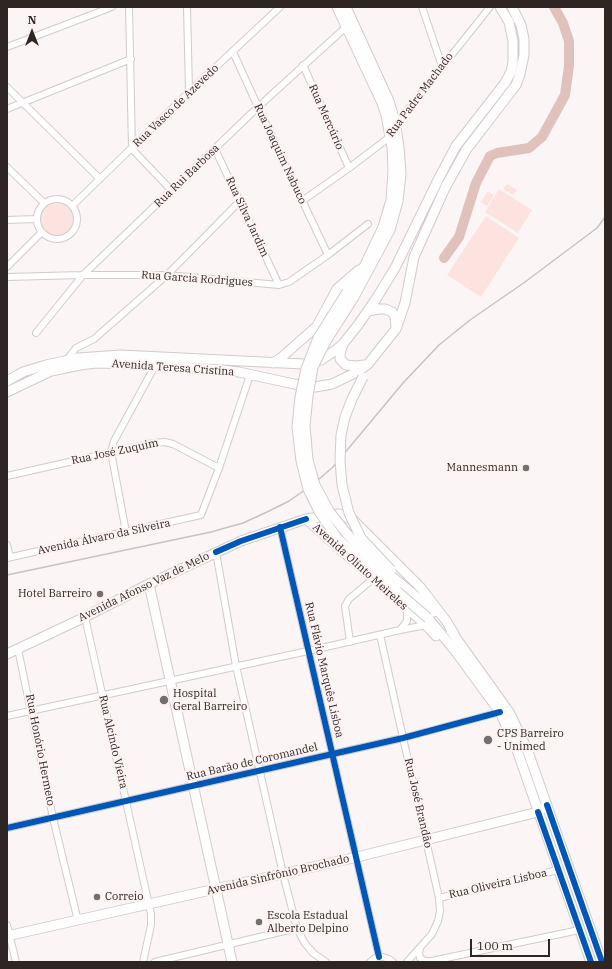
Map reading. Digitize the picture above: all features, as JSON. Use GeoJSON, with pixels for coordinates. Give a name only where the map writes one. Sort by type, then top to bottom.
{"type":"FeatureCollection","features":[{"type":"Feature","properties":{"kind":"main road"},"geometry":{"type":"LineString","coordinates":[[337,7],[382,103],[391,136],[393,171],[391,200],[383,227],[351,294],[313,367],[305,426],[308,460],[315,485],[329,511],[347,534],[376,564],[400,583]]}},
{"type":"Feature","properties":{"kind":"main road"},"geometry":{"type":"LineString","coordinates":[[346,7],[389,101],[399,147],[401,174],[398,201],[390,230],[351,294],[318,338],[306,368],[300,396],[298,427],[300,461],[308,489],[320,513],[337,538],[428,618]]}},
{"type":"Feature","properties":{"kind":"main road","name":"Avenida Teresa Cristina"},"geometry":{"type":"LineString","coordinates":[[7,381],[23,372],[66,360],[121,355],[303,364],[321,360],[343,344],[368,311],[395,268],[456,146],[505,83],[511,72],[513,62],[513,41],[509,22],[500,7]]}},
{"type":"Feature","properties":{"kind":"main road","name":"Avenida Teresa Cristina"},"geometry":{"type":"LineString","coordinates":[[7,392],[51,371],[80,365],[114,363],[222,370],[315,387],[332,384],[368,364],[396,329],[405,303],[414,257],[445,188],[466,150],[516,85],[524,55],[524,39],[522,25],[512,7]]}},
{"type":"Feature","properties":{"kind":"main road"},"geometry":{"type":"LineString","coordinates":[[273,363],[282,357],[317,326],[337,289],[365,265]]}},
{"type":"Feature","properties":{"kind":"main road"},"geometry":{"type":"LineString","coordinates":[[368,311],[385,309],[392,312],[395,316],[396,329]]}},
{"type":"Feature","properties":{"kind":"main road"},"geometry":{"type":"LineString","coordinates":[[343,344],[340,359],[346,365],[356,366],[368,364]]}},
{"type":"Feature","properties":{"kind":"main road"},"geometry":{"type":"LineString","coordinates":[[368,364],[347,411],[341,435],[340,460],[342,485],[349,513],[361,538],[382,559],[428,618]]}},
{"type":"Feature","properties":{"kind":"main road","name":"Avenida Olinto Meireles"},"geometry":{"type":"LineString","coordinates":[[306,519],[339,514],[353,520],[421,588],[447,622],[509,712],[527,749],[602,962]]}},
{"type":"Feature","properties":{"kind":"main road","name":"Avenida Olinto Meireles"},"geometry":{"type":"LineString","coordinates":[[306,519],[407,609],[428,618],[454,634]]}},
{"type":"Feature","properties":{"kind":"main road","name":"Avenida Afonso Vaz de Melo"},"geometry":{"type":"LineString","coordinates":[[7,654],[216,552],[241,541],[306,519]]}},
{"type":"Feature","properties":{"kind":"main road"},"geometry":{"type":"LineString","coordinates":[[149,584],[232,962]]}},
{"type":"Feature","properties":{"kind":"main road","name":"Avenida Olinto Meireles"},"geometry":{"type":"LineString","coordinates":[[428,618],[456,652],[500,712],[517,750],[590,962]]}},
{"type":"Feature","properties":{"kind":"main road","name":"Avenida Sinfrônio Brochado"},"geometry":{"type":"LineString","coordinates":[[8,936],[357,857],[538,812],[547,805]]}},
{"type":"Feature","properties":{"kind":"street"},"geometry":{"type":"LineString","coordinates":[[7,47],[112,7]]}},
{"type":"Feature","properties":{"kind":"street"},"geometry":{"type":"LineString","coordinates":[[129,7],[132,149],[172,191]]}},
{"type":"Feature","properties":{"kind":"street"},"geometry":{"type":"LineString","coordinates":[[187,7],[189,92]]}},
{"type":"Feature","properties":{"kind":"street","name":"Rua Vasco de Azevedo"},"geometry":{"type":"LineString","coordinates":[[72,206],[189,92],[234,52],[280,7]]}},
{"type":"Feature","properties":{"kind":"street"},"geometry":{"type":"LineString","coordinates":[[422,7],[442,66]]}},
{"type":"Feature","properties":{"kind":"street","name":"Rua Padre Machado"},"geometry":{"type":"LineString","coordinates":[[302,202],[391,136],[395,124],[490,7]]}},
{"type":"Feature","properties":{"kind":"street","name":"Rua Rui Barbosa"},"geometry":{"type":"LineString","coordinates":[[36,333],[83,275],[258,107],[346,27]]}},
{"type":"Feature","properties":{"kind":"street","name":"Rua Joaquim Nabuco"},"geometry":{"type":"LineString","coordinates":[[234,52],[258,107],[328,255]]}},
{"type":"Feature","properties":{"kind":"street"},"geometry":{"type":"LineString","coordinates":[[7,109],[131,59]]}},
{"type":"Feature","properties":{"kind":"street","name":"Rua Mercúrio"},"geometry":{"type":"LineString","coordinates":[[304,65],[349,168]]}},
{"type":"Feature","properties":{"kind":"street"},"geometry":{"type":"LineString","coordinates":[[7,87],[100,179]]}},
{"type":"Feature","properties":{"kind":"street","name":"Rua Silva Jardim"},"geometry":{"type":"LineString","coordinates":[[215,149],[279,285]]}},
{"type":"Feature","properties":{"kind":"street"},"geometry":{"type":"LineString","coordinates":[[7,167],[44,203]]}},
{"type":"Feature","properties":{"kind":"street"},"geometry":{"type":"LineString","coordinates":[[53,199],[60,199],[72,206],[76,212],[77,218],[74,231],[69,236],[56,240],[50,239],[41,234],[36,219],[38,212],[44,203],[53,199]]}},
{"type":"Feature","properties":{"kind":"street"},"geometry":{"type":"LineString","coordinates":[[66,360],[76,348],[94,339],[167,275],[240,201]]}},
{"type":"Feature","properties":{"kind":"street"},"geometry":{"type":"LineString","coordinates":[[7,220],[36,219]]}},
{"type":"Feature","properties":{"kind":"street"},"geometry":{"type":"LineString","coordinates":[[279,285],[289,282],[328,255],[368,224]]}},
{"type":"Feature","properties":{"kind":"street"},"geometry":{"type":"LineString","coordinates":[[7,267],[41,234]]}},
{"type":"Feature","properties":{"kind":"street","name":"Rua Garcia Rodrigues"},"geometry":{"type":"LineString","coordinates":[[7,277],[167,275],[279,285]]}},
{"type":"Feature","properties":{"kind":"street"},"geometry":{"type":"LineString","coordinates":[[126,532],[111,452],[114,442],[154,366],[165,357]]}},
{"type":"Feature","properties":{"kind":"street"},"geometry":{"type":"LineString","coordinates":[[219,468],[250,375]]}},
{"type":"Feature","properties":{"kind":"street","name":"Rua José Zuquim"},"geometry":{"type":"LineString","coordinates":[[7,476],[111,452],[164,442],[173,444],[219,468]]}},
{"type":"Feature","properties":{"kind":"street","name":"Avenida Álvaro da Silveira"},"geometry":{"type":"LineString","coordinates":[[8,558],[201,515],[219,468]]}},
{"type":"Feature","properties":{"kind":"street","name":"Rua Flávio Marquês Lisboa"},"geometry":{"type":"LineString","coordinates":[[280,528],[379,957]]}},
{"type":"Feature","properties":{"kind":"street"},"geometry":{"type":"LineString","coordinates":[[7,545],[8,558]]}},
{"type":"Feature","properties":{"kind":"street"},"geometry":{"type":"LineString","coordinates":[[216,552],[236,666],[283,874],[297,928],[304,942],[313,953],[326,962]]}},
{"type":"Feature","properties":{"kind":"street"},"geometry":{"type":"LineString","coordinates":[[350,642],[345,606],[349,599],[373,579]]}},
{"type":"Feature","properties":{"kind":"street"},"geometry":{"type":"LineString","coordinates":[[400,630],[407,621],[407,609]]}},
{"type":"Feature","properties":{"kind":"street","name":"Rua Alcindo Vieira"},"geometry":{"type":"LineString","coordinates":[[85,617],[152,914],[151,925],[142,962]]}},
{"type":"Feature","properties":{"kind":"street"},"geometry":{"type":"LineString","coordinates":[[7,716],[350,642],[400,630],[428,618]]}},
{"type":"Feature","properties":{"kind":"street","name":"Rua José Brandão"},"geometry":{"type":"LineString","coordinates":[[380,635],[439,898],[440,911],[438,922],[432,934],[407,962]]}},
{"type":"Feature","properties":{"kind":"street","name":"Rua Honório Hermeto"},"geometry":{"type":"LineString","coordinates":[[18,648],[53,818],[78,921]]}},
{"type":"Feature","properties":{"kind":"street","name":"Rua Barão de Coromandel"},"geometry":{"type":"LineString","coordinates":[[7,828],[403,738],[500,712]]}},
{"type":"Feature","properties":{"kind":"street","name":"Rua Oliveira Lisboa"},"geometry":{"type":"LineString","coordinates":[[439,898],[558,870]]}},
{"type":"Feature","properties":{"kind":"street"},"geometry":{"type":"LineString","coordinates":[[7,925],[8,936],[16,962]]}},
{"type":"Feature","properties":{"kind":"street"},"geometry":{"type":"LineString","coordinates":[[156,962],[228,946],[297,928]]}},
{"type":"Feature","properties":{"kind":"street"},"geometry":{"type":"LineString","coordinates":[[420,948],[420,958],[429,962],[578,930]]}},
{"type":"Feature","properties":{"kind":"street"},"geometry":{"type":"LineString","coordinates":[[370,962],[379,957],[386,958],[393,962]]}},
{"type":"Feature","properties":{"kind":"shaded area"},"geometry":{"type":"Polygon","coordinates":[[[507,184],[517,190],[514,195],[503,189],[507,184]]]}},
{"type":"Feature","properties":{"kind":"shaded area"},"geometry":{"type":"Polygon","coordinates":[[[499,189],[532,210],[518,233],[485,212],[499,189]]]}},
{"type":"Feature","properties":{"kind":"shaded area"},"geometry":{"type":"Polygon","coordinates":[[[488,191],[494,195],[487,206],[481,202],[488,191]]]}},
{"type":"Feature","properties":{"kind":"shaded area"},"geometry":{"type":"Polygon","coordinates":[[[57,201],[67,204],[72,209],[75,219],[72,229],[67,234],[57,237],[47,234],[42,229],[39,219],[42,209],[47,204],[57,201]]]}},
{"type":"Feature","properties":{"kind":"shaded area"},"geometry":{"type":"Polygon","coordinates":[[[486,216],[519,238],[481,297],[447,275],[486,216]]]}},
{"type":"Feature","properties":{"kind":"waterway"},"geometry":{"type":"LineString","coordinates":[[444,258],[459,237],[476,183],[490,156],[497,153],[529,148],[542,137],[565,95],[569,66],[569,41],[563,23],[554,7]]}},
{"type":"Feature","properties":{"kind":"railway"},"geometry":{"type":"LineString","coordinates":[[7,575],[211,532],[243,523],[289,501],[312,485],[333,467],[403,383],[439,345],[470,320],[525,282],[597,228],[605,217]]}},
{"type":"Feature","properties":{"kind":"cycle path"},"geometry":{"type":"LineString","coordinates":[[216,552],[241,541],[306,519]]}},
{"type":"Feature","properties":{"kind":"cycle path"},"geometry":{"type":"LineString","coordinates":[[280,527],[379,957]]}},
{"type":"Feature","properties":{"kind":"cycle path"},"geometry":{"type":"LineString","coordinates":[[7,828],[403,738],[500,712]]}},
{"type":"Feature","properties":{"kind":"cycle path"},"geometry":{"type":"LineString","coordinates":[[547,805],[602,962]]}},
{"type":"Feature","properties":{"kind":"cycle path"},"geometry":{"type":"LineString","coordinates":[[538,812],[591,962]]}},
{"type":"Feature","properties":{"kind":"place","name":"Mannesmann"},"geometry":{"type":"Point","coordinates":[526,468]}},
{"type":"Feature","properties":{"kind":"place","name":"Hotel Barreiro"},"geometry":{"type":"Point","coordinates":[100,594]}},
{"type":"Feature","properties":{"kind":"place","name":"Hospital Geral Barreiro"},"geometry":{"type":"Point","coordinates":[164,700]}},
{"type":"Feature","properties":{"kind":"place","name":"CPS Barreiro - Unimed"},"geometry":{"type":"Point","coordinates":[488,740]}},
{"type":"Feature","properties":{"kind":"place","name":"Correio"},"geometry":{"type":"Point","coordinates":[97,897]}},
{"type":"Feature","properties":{"kind":"place","name":"Escola Estadual Alberto Delpino"},"geometry":{"type":"Point","coordinates":[259,922]}}]}
